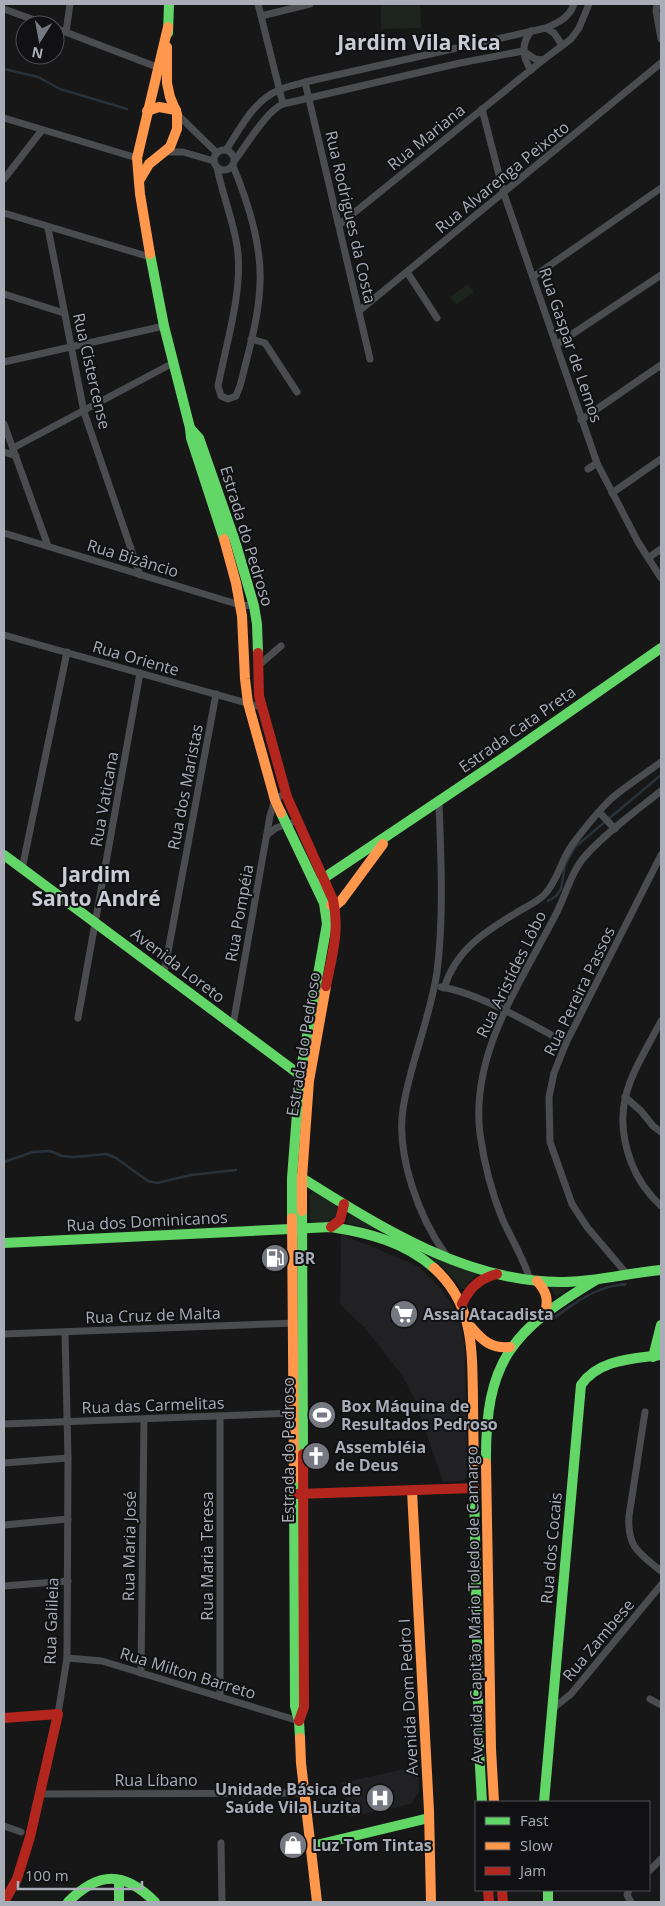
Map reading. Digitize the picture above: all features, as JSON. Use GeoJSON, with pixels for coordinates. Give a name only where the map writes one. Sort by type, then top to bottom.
{"type":"FeatureCollection","features":[{"type":"Feature","properties":{"kind":"main road","name":"Estrada do Pedroso"},"geometry":{"type":"LineString","coordinates":[[168,4],[168,27],[162,69],[148,111],[137,158],[150,257],[164,326],[191,438],[227,550],[240,605],[248,703],[275,800],[292,822],[324,878],[337,917],[336,933],[305,1078]]}},
{"type":"Feature","properties":{"kind":"main road","name":"Estrada do Pedroso"},"geometry":{"type":"LineString","coordinates":[[139,182],[145,169],[161,154],[175,136],[176,112],[162,69]]}},
{"type":"Feature","properties":{"kind":"main road"},"geometry":{"type":"LineString","coordinates":[[148,111],[159,107],[176,112]]}},
{"type":"Feature","properties":{"kind":"main road"},"geometry":{"type":"LineString","coordinates":[[137,158],[161,154]]}},
{"type":"Feature","properties":{"kind":"main road","name":"Estrada do Pedroso"},"geometry":{"type":"LineString","coordinates":[[190,428],[199,438],[213,476],[254,606],[257,624],[261,707],[286,793],[292,822],[324,903],[326,915],[327,932],[305,1078],[297,1178],[298,1494],[304,1706],[299,1721],[304,1793],[312,1846],[317,1902]]}},
{"type":"Feature","properties":{"kind":"main road","name":"Estrada Cata Preta"},"geometry":{"type":"LineString","coordinates":[[317,889],[324,878],[390,836],[661,648]]}},
{"type":"Feature","properties":{"kind":"main road","name":"Estrada Cata Preta"},"geometry":{"type":"LineString","coordinates":[[334,906],[341,901],[368,862],[390,836]]}},
{"type":"Feature","properties":{"kind":"main road","name":"Avenida Loreto"},"geometry":{"type":"LineString","coordinates":[[4,855],[305,1078]]}},
{"type":"Feature","properties":{"kind":"main road"},"geometry":{"type":"LineString","coordinates":[[351,861],[358,867],[357,879]]}},
{"type":"Feature","properties":{"kind":"main road"},"geometry":{"type":"LineString","coordinates":[[324,903],[334,906]]}},
{"type":"Feature","properties":{"kind":"main road"},"geometry":{"type":"LineString","coordinates":[[297,1178],[390,1230],[446,1255],[497,1274],[533,1280],[566,1282],[596,1280],[661,1270]]}},
{"type":"Feature","properties":{"kind":"main road"},"geometry":{"type":"LineString","coordinates":[[332,1227],[341,1217],[344,1204]]}},
{"type":"Feature","properties":{"kind":"main road","name":"Rua dos Dominicanos"},"geometry":{"type":"LineString","coordinates":[[4,1243],[332,1227]]}},
{"type":"Feature","properties":{"kind":"main road","name":"Avenida Capitão Mário Toledo de Camargo"},"geometry":{"type":"LineString","coordinates":[[332,1227],[357,1230],[375,1235],[423,1258],[446,1279],[462,1304],[470,1326],[479,1749],[482,1801]]}},
{"type":"Feature","properties":{"kind":"main road"},"geometry":{"type":"LineString","coordinates":[[462,1304],[473,1284],[482,1278],[497,1274]]}},
{"type":"Feature","properties":{"kind":"main road"},"geometry":{"type":"LineString","coordinates":[[533,1280],[547,1294],[548,1306],[545,1312]]}},
{"type":"Feature","properties":{"kind":"main road","name":"Avenida Capitão Mário Toledo de Camargo"},"geometry":{"type":"LineString","coordinates":[[494,1801],[491,1749],[486,1429],[491,1392],[500,1366],[510,1347],[545,1312],[596,1280]]}},
{"type":"Feature","properties":{"kind":"main road"},"geometry":{"type":"LineString","coordinates":[[657,1356],[661,1325]]}},
{"type":"Feature","properties":{"kind":"main road"},"geometry":{"type":"LineString","coordinates":[[470,1326],[489,1346],[499,1349],[510,1347]]}},
{"type":"Feature","properties":{"kind":"main road","name":"Rua dos Cocais"},"geometry":{"type":"LineString","coordinates":[[544,1801],[581,1385],[588,1374],[604,1366],[657,1356]]}},
{"type":"Feature","properties":{"kind":"main road"},"geometry":{"type":"LineString","coordinates":[[298,1494],[474,1488]]}},
{"type":"Feature","properties":{"kind":"main road","name":"Avenida Dom Pedro I"},"geometry":{"type":"LineString","coordinates":[[412,1491],[429,1818],[431,1902]]}},
{"type":"Feature","properties":{"kind":"main road"},"geometry":{"type":"LineString","coordinates":[[4,1718],[58,1714]]}},
{"type":"Feature","properties":{"kind":"main road","name":"Rua Galileia"},"geometry":{"type":"LineString","coordinates":[[4,1902],[22,1866],[58,1714]]}},
{"type":"Feature","properties":{"kind":"main road"},"geometry":{"type":"LineString","coordinates":[[312,1846],[429,1818]]}},
{"type":"Feature","properties":{"kind":"main road"},"geometry":{"type":"LineString","coordinates":[[68,1902],[98,1880],[119,1880],[145,1892],[155,1902]]}},
{"type":"Feature","properties":{"kind":"main road"},"geometry":{"type":"LineString","coordinates":[[119,1880],[119,1902]]}},
{"type":"Feature","properties":{"kind":"street"},"geometry":{"type":"LineString","coordinates":[[17,13],[18,4]]}},
{"type":"Feature","properties":{"kind":"street"},"geometry":{"type":"LineString","coordinates":[[70,4],[66,32],[162,69]]}},
{"type":"Feature","properties":{"kind":"street"},"geometry":{"type":"LineString","coordinates":[[258,4],[283,104]]}},
{"type":"Feature","properties":{"kind":"street"},"geometry":{"type":"LineString","coordinates":[[261,16],[310,4]]}},
{"type":"Feature","properties":{"kind":"street"},"geometry":{"type":"LineString","coordinates":[[217,153],[226,150],[251,112],[268,96],[279,90],[305,82],[546,28],[565,19],[572,11],[574,4]]}},
{"type":"Feature","properties":{"kind":"street"},"geometry":{"type":"LineString","coordinates":[[523,51],[528,56],[543,60],[571,38],[579,28],[589,4]]}},
{"type":"Feature","properties":{"kind":"street"},"geometry":{"type":"LineString","coordinates":[[657,4],[661,39]]}},
{"type":"Feature","properties":{"kind":"street"},"geometry":{"type":"LineString","coordinates":[[4,9],[22,15]]}},
{"type":"Feature","properties":{"kind":"street"},"geometry":{"type":"LineString","coordinates":[[546,28],[554,33],[562,45]]}},
{"type":"Feature","properties":{"kind":"street"},"geometry":{"type":"LineString","coordinates":[[531,31],[523,51],[526,62],[531,70]]}},
{"type":"Feature","properties":{"kind":"street"},"geometry":{"type":"LineString","coordinates":[[161,154],[183,152],[227,170],[267,117],[278,106],[309,97],[460,63],[523,51]]}},
{"type":"Feature","properties":{"kind":"street","name":"Rua Mariana"},"geometry":{"type":"LineString","coordinates":[[339,225],[543,60]]}},
{"type":"Feature","properties":{"kind":"street","name":"Rua Alvarenga Peixoto"},"geometry":{"type":"LineString","coordinates":[[359,311],[504,194],[661,63]]}},
{"type":"Feature","properties":{"kind":"street","name":"Rua Rodrigues da Costa"},"geometry":{"type":"LineString","coordinates":[[305,82],[370,359]]}},
{"type":"Feature","properties":{"kind":"street","name":"Rua Gaspar de Lemos"},"geometry":{"type":"LineString","coordinates":[[482,109],[504,194],[597,463],[648,558],[661,578]]}},
{"type":"Feature","properties":{"kind":"street"},"geometry":{"type":"LineString","coordinates":[[176,112],[217,153]]}},
{"type":"Feature","properties":{"kind":"street"},"geometry":{"type":"LineString","coordinates":[[4,118],[137,158]]}},
{"type":"Feature","properties":{"kind":"street"},"geometry":{"type":"LineString","coordinates":[[4,179],[42,130]]}},
{"type":"Feature","properties":{"kind":"street"},"geometry":{"type":"LineString","coordinates":[[217,153],[216,164],[221,189],[234,230],[239,263],[236,298],[218,386],[221,396],[228,399],[236,396],[240,386],[260,292],[260,264],[233,154],[226,150]]}},
{"type":"Feature","properties":{"kind":"street"},"geometry":{"type":"LineString","coordinates":[[533,277],[661,188]]}},
{"type":"Feature","properties":{"kind":"street"},"geometry":{"type":"LineString","coordinates":[[4,213],[48,228],[150,257]]}},
{"type":"Feature","properties":{"kind":"street","name":"Rua Cistercense"},"geometry":{"type":"LineString","coordinates":[[48,228],[84,412],[140,575]]}},
{"type":"Feature","properties":{"kind":"street"},"geometry":{"type":"LineString","coordinates":[[407,272],[437,318]]}},
{"type":"Feature","properties":{"kind":"street"},"geometry":{"type":"LineString","coordinates":[[556,345],[661,275]]}},
{"type":"Feature","properties":{"kind":"street"},"geometry":{"type":"LineString","coordinates":[[4,294],[64,313]]}},
{"type":"Feature","properties":{"kind":"street"},"geometry":{"type":"LineString","coordinates":[[4,362],[164,326]]}},
{"type":"Feature","properties":{"kind":"street"},"geometry":{"type":"LineString","coordinates":[[251,339],[265,343],[297,392]]}},
{"type":"Feature","properties":{"kind":"street"},"geometry":{"type":"LineString","coordinates":[[13,448],[84,412],[173,363]]}},
{"type":"Feature","properties":{"kind":"street"},"geometry":{"type":"LineString","coordinates":[[581,420],[661,365]]}},
{"type":"Feature","properties":{"kind":"street"},"geometry":{"type":"LineString","coordinates":[[4,424],[48,546]]}},
{"type":"Feature","properties":{"kind":"street"},"geometry":{"type":"LineString","coordinates":[[4,452],[16,456]]}},
{"type":"Feature","properties":{"kind":"street"},"geometry":{"type":"LineString","coordinates":[[612,493],[661,459]]}},
{"type":"Feature","properties":{"kind":"street"},"geometry":{"type":"LineString","coordinates":[[588,469],[597,463]]}},
{"type":"Feature","properties":{"kind":"street","name":"Rua Bizâncio"},"geometry":{"type":"LineString","coordinates":[[4,533],[240,605],[254,606]]}},
{"type":"Feature","properties":{"kind":"street"},"geometry":{"type":"LineString","coordinates":[[648,558],[661,549]]}},
{"type":"Feature","properties":{"kind":"street","name":"Rua Oriente"},"geometry":{"type":"LineString","coordinates":[[4,635],[261,707]]}},
{"type":"Feature","properties":{"kind":"street"},"geometry":{"type":"LineString","coordinates":[[259,664],[281,646]]}},
{"type":"Feature","properties":{"kind":"street"},"geometry":{"type":"LineString","coordinates":[[22,869],[67,652]]}},
{"type":"Feature","properties":{"kind":"street","name":"Rua Vaticana"},"geometry":{"type":"LineString","coordinates":[[78,1018],[140,673]]}},
{"type":"Feature","properties":{"kind":"street","name":"Rua dos Maristas"},"geometry":{"type":"LineString","coordinates":[[164,973],[216,694]]}},
{"type":"Feature","properties":{"kind":"street"},"geometry":{"type":"LineString","coordinates":[[444,988],[448,975],[468,946],[505,919],[543,896],[556,877],[572,846],[599,812],[612,798],[661,762]]}},
{"type":"Feature","properties":{"kind":"street","name":"Rua Aristídes Lôbo"},"geometry":{"type":"LineString","coordinates":[[533,1280],[503,1220],[484,1159],[479,1111],[484,1068],[505,1011],[557,912],[578,867],[586,856],[615,829],[661,791]]}},
{"type":"Feature","properties":{"kind":"street"},"geometry":{"type":"LineString","coordinates":[[275,800],[286,793]]}},
{"type":"Feature","properties":{"kind":"street","name":"Rua Pompéia"},"geometry":{"type":"LineString","coordinates":[[233,1025],[275,800]]}},
{"type":"Feature","properties":{"kind":"street"},"geometry":{"type":"LineString","coordinates":[[439,802],[442,887],[439,948],[434,986],[405,1099],[402,1122],[408,1168],[414,1194],[432,1236],[446,1255]]}},
{"type":"Feature","properties":{"kind":"street"},"geometry":{"type":"LineString","coordinates":[[599,812],[615,829]]}},
{"type":"Feature","properties":{"kind":"street"},"geometry":{"type":"LineString","coordinates":[[267,835],[276,828],[292,822]]}},
{"type":"Feature","properties":{"kind":"street","name":"Rua Pereira Passos"},"geometry":{"type":"LineString","coordinates":[[626,1274],[587,1227],[572,1204],[552,1148],[548,1118],[549,1097],[554,1073],[566,1043],[661,855]]}},
{"type":"Feature","properties":{"kind":"street"},"geometry":{"type":"LineString","coordinates":[[434,986],[456,990],[505,1011],[566,1043]]}},
{"type":"Feature","properties":{"kind":"street"},"geometry":{"type":"LineString","coordinates":[[661,1021],[631,1078],[625,1098],[621,1123],[628,1154],[634,1169],[642,1183],[661,1206]]}},
{"type":"Feature","properties":{"kind":"street"},"geometry":{"type":"LineString","coordinates":[[625,1098],[641,1110],[653,1126],[661,1132]]}},
{"type":"Feature","properties":{"kind":"street","name":"Rua Cruz de Malta"},"geometry":{"type":"LineString","coordinates":[[4,1334],[297,1323]]}},
{"type":"Feature","properties":{"kind":"street","name":"Rua Galileia"},"geometry":{"type":"LineString","coordinates":[[58,1714],[67,1658],[68,1458],[64,1332]]}},
{"type":"Feature","properties":{"kind":"street"},"geometry":{"type":"LineString","coordinates":[[645,1412],[629,1516],[629,1532],[635,1549],[661,1571]]}},
{"type":"Feature","properties":{"kind":"street","name":"Rua das Carmelitas"},"geometry":{"type":"LineString","coordinates":[[4,1424],[298,1413]]}},
{"type":"Feature","properties":{"kind":"street","name":"Rua Maria Teresa"},"geometry":{"type":"LineString","coordinates":[[220,1416],[220,1697]]}},
{"type":"Feature","properties":{"kind":"street","name":"Rua Maria José"},"geometry":{"type":"LineString","coordinates":[[141,1673],[144,1419]]}},
{"type":"Feature","properties":{"kind":"street"},"geometry":{"type":"LineString","coordinates":[[4,1463],[68,1458]]}},
{"type":"Feature","properties":{"kind":"street"},"geometry":{"type":"LineString","coordinates":[[4,1524],[68,1519]]}},
{"type":"Feature","properties":{"kind":"street"},"geometry":{"type":"LineString","coordinates":[[4,1586],[68,1581]]}},
{"type":"Feature","properties":{"kind":"street","name":"Rua Zambese"},"geometry":{"type":"LineString","coordinates":[[552,1709],[566,1700],[661,1585]]}},
{"type":"Feature","properties":{"kind":"street","name":"Rua Milton Barreto"},"geometry":{"type":"LineString","coordinates":[[67,1658],[102,1661],[299,1721]]}},
{"type":"Feature","properties":{"kind":"street"},"geometry":{"type":"LineString","coordinates":[[650,1699],[661,1705]]}},
{"type":"Feature","properties":{"kind":"street","name":"Rua Líbano"},"geometry":{"type":"LineString","coordinates":[[39,1794],[304,1793]]}},
{"type":"Feature","properties":{"kind":"street"},"geometry":{"type":"LineString","coordinates":[[4,1826],[21,1832]]}},
{"type":"Feature","properties":{"kind":"street"},"geometry":{"type":"LineString","coordinates":[[221,1843],[222,1902]]}},
{"type":"Feature","properties":{"kind":"street"},"geometry":{"type":"LineString","coordinates":[[650,1870],[661,1859]]}},
{"type":"Feature","properties":{"kind":"street"},"geometry":{"type":"LineString","coordinates":[[629,1891],[627,1895],[631,1902]]}},
{"type":"Feature","properties":{"kind":"shaded area"},"geometry":{"type":"Polygon","coordinates":[[[381,4],[420,4],[421,28],[381,29],[381,4]]]}},
{"type":"Feature","properties":{"kind":"shaded area"},"geometry":{"type":"Polygon","coordinates":[[[468,284],[474,292],[456,305],[450,297],[468,284]]]}},
{"type":"Feature","properties":{"kind":"shaded area"},"geometry":{"type":"Polygon","coordinates":[[[313,1191],[337,1205],[338,1215],[332,1223],[311,1223],[310,1195],[313,1191]]]}},
{"type":"Feature","properties":{"kind":"shaded area"},"geometry":{"type":"Polygon","coordinates":[[[350,1213],[478,1272],[478,1274],[465,1289],[462,1289],[439,1264],[412,1245],[381,1232],[348,1224],[346,1222],[350,1213]]]}},
{"type":"Feature","properties":{"kind":"shaded area"},"geometry":{"type":"Polygon","coordinates":[[[341,1234],[418,1266],[441,1289],[454,1307],[464,1339],[465,1357],[467,1477],[463,1481],[443,1482],[414,1397],[401,1374],[365,1328],[340,1304],[341,1234]]]}},
{"type":"Feature","properties":{"kind":"shaded area"},"geometry":{"type":"Polygon","coordinates":[[[627,1283],[626,1286],[605,1289],[578,1303],[552,1321],[550,1319],[593,1292],[627,1283]]]}},
{"type":"Feature","properties":{"kind":"shaded area"},"geometry":{"type":"Polygon","coordinates":[[[552,1286],[568,1288],[556,1297],[551,1288],[552,1286]]]}},
{"type":"Feature","properties":{"kind":"shaded area","name":"Unidade Básica de Saúde Vila Luzita"},"geometry":{"type":"Polygon","coordinates":[[[418,1766],[419,1792],[411,1804],[350,1817],[341,1783],[418,1766]]]}},
{"type":"Feature","properties":{"kind":"waterway"},"geometry":{"type":"LineString","coordinates":[[4,69],[38,77],[60,89],[127,109]]}},
{"type":"Feature","properties":{"kind":"waterway"},"geometry":{"type":"LineString","coordinates":[[548,901],[556,896],[561,889],[565,865],[575,847],[661,775]]}},
{"type":"Feature","properties":{"kind":"waterway"},"geometry":{"type":"LineString","coordinates":[[4,1162],[33,1152],[50,1151],[62,1156],[75,1157],[106,1154],[116,1158],[148,1181],[157,1183],[191,1175],[236,1170]]}},
{"type":"Feature","properties":{"kind":"traffic: fast"},"geometry":{"type":"LineString","coordinates":[[168,33],[169,4]]}},
{"type":"Feature","properties":{"kind":"traffic: fast"},"geometry":{"type":"LineString","coordinates":[[150,254],[164,326],[191,438],[224,539]]}},
{"type":"Feature","properties":{"kind":"traffic: fast"},"geometry":{"type":"LineString","coordinates":[[190,428],[199,438],[235,541],[254,606],[258,653]]}},
{"type":"Feature","properties":{"kind":"traffic: fast"},"geometry":{"type":"LineString","coordinates":[[320,883],[324,878],[509,754],[661,648]]}},
{"type":"Feature","properties":{"kind":"traffic: fast"},"geometry":{"type":"LineString","coordinates":[[281,813],[324,903],[327,924],[300,1075],[292,1178],[292,1218]]}},
{"type":"Feature","properties":{"kind":"traffic: fast"},"geometry":{"type":"LineString","coordinates":[[4,855],[304,1078]]}},
{"type":"Feature","properties":{"kind":"traffic: fast"},"geometry":{"type":"LineString","coordinates":[[297,1178],[302,1178],[362,1215],[426,1249],[493,1273],[528,1280],[563,1282],[588,1281],[661,1270]]}},
{"type":"Feature","properties":{"kind":"traffic: fast"},"geometry":{"type":"LineString","coordinates":[[302,1211],[303,1454]]}},
{"type":"Feature","properties":{"kind":"traffic: fast"},"geometry":{"type":"LineString","coordinates":[[4,1243],[331,1227],[359,1232],[399,1245],[411,1251],[434,1268]]}},
{"type":"Feature","properties":{"kind":"traffic: fast"},"geometry":{"type":"LineString","coordinates":[[486,1463],[487,1428],[491,1399],[498,1374],[509,1352],[524,1333],[543,1316],[596,1280]]}},
{"type":"Feature","properties":{"kind":"traffic: fast"},"geometry":{"type":"LineString","coordinates":[[653,1357],[661,1325]]}},
{"type":"Feature","properties":{"kind":"traffic: fast"},"geometry":{"type":"LineString","coordinates":[[544,1801],[581,1385],[588,1376],[607,1365],[628,1359],[661,1355]]}},
{"type":"Feature","properties":{"kind":"traffic: fast"},"geometry":{"type":"LineString","coordinates":[[294,1479],[295,1706],[299,1721],[300,1738]]}},
{"type":"Feature","properties":{"kind":"traffic: fast"},"geometry":{"type":"LineString","coordinates":[[474,1483],[479,1749],[482,1801]]}},
{"type":"Feature","properties":{"kind":"traffic: fast"},"geometry":{"type":"LineString","coordinates":[[312,1846],[429,1818]]}},
{"type":"Feature","properties":{"kind":"traffic: fast"},"geometry":{"type":"LineString","coordinates":[[68,1902],[90,1885],[101,1880],[112,1879],[122,1880],[133,1885],[155,1902]]}},
{"type":"Feature","properties":{"kind":"traffic: fast"},"geometry":{"type":"LineString","coordinates":[[119,1880],[119,1902]]}},
{"type":"Feature","properties":{"kind":"traffic: fast"},"geometry":{"type":"LineString","coordinates":[[548,1891],[548,1902]]}},
{"type":"Feature","properties":{"kind":"traffic: slow"},"geometry":{"type":"LineString","coordinates":[[150,254],[140,194],[137,158],[168,27]]}},
{"type":"Feature","properties":{"kind":"traffic: slow"},"geometry":{"type":"LineString","coordinates":[[139,181],[149,164],[170,147],[177,129],[177,114],[167,83],[167,47]]}},
{"type":"Feature","properties":{"kind":"traffic: slow"},"geometry":{"type":"LineString","coordinates":[[147,111],[159,107],[176,110]]}},
{"type":"Feature","properties":{"kind":"traffic: slow"},"geometry":{"type":"LineString","coordinates":[[224,539],[236,583],[242,616],[248,703],[275,800],[281,813]]}},
{"type":"Feature","properties":{"kind":"traffic: slow"},"geometry":{"type":"LineString","coordinates":[[331,905],[335,906],[341,901],[383,844]]}},
{"type":"Feature","properties":{"kind":"traffic: slow"},"geometry":{"type":"LineString","coordinates":[[302,1211],[302,1178],[309,1081],[326,986]]}},
{"type":"Feature","properties":{"kind":"traffic: slow"},"geometry":{"type":"LineString","coordinates":[[292,1218],[294,1479]]}},
{"type":"Feature","properties":{"kind":"traffic: slow"},"geometry":{"type":"LineString","coordinates":[[434,1268],[457,1297],[464,1312],[468,1328],[472,1362],[474,1483]]}},
{"type":"Feature","properties":{"kind":"traffic: slow"},"geometry":{"type":"LineString","coordinates":[[537,1281],[546,1295],[545,1312]]}},
{"type":"Feature","properties":{"kind":"traffic: slow"},"geometry":{"type":"LineString","coordinates":[[471,1327],[488,1343],[497,1347],[510,1347]]}},
{"type":"Feature","properties":{"kind":"traffic: slow"},"geometry":{"type":"LineString","coordinates":[[486,1463],[491,1749],[494,1801]]}},
{"type":"Feature","properties":{"kind":"traffic: slow"},"geometry":{"type":"LineString","coordinates":[[412,1491],[429,1811],[431,1902]]}},
{"type":"Feature","properties":{"kind":"traffic: slow"},"geometry":{"type":"LineString","coordinates":[[300,1738],[301,1763],[317,1902]]}},
{"type":"Feature","properties":{"kind":"traffic: jam"},"geometry":{"type":"LineString","coordinates":[[258,653],[259,696],[287,797],[333,900],[336,922],[333,954],[326,986]]}},
{"type":"Feature","properties":{"kind":"traffic: jam"},"geometry":{"type":"LineString","coordinates":[[331,1227],[340,1220],[344,1204]]}},
{"type":"Feature","properties":{"kind":"traffic: jam"},"geometry":{"type":"LineString","coordinates":[[462,1304],[468,1293],[476,1285],[485,1278],[497,1274]]}},
{"type":"Feature","properties":{"kind":"traffic: jam"},"geometry":{"type":"LineString","coordinates":[[299,1721],[304,1707],[303,1454]]}},
{"type":"Feature","properties":{"kind":"traffic: jam"},"geometry":{"type":"LineString","coordinates":[[297,1494],[475,1488]]}},
{"type":"Feature","properties":{"kind":"traffic: jam"},"geometry":{"type":"LineString","coordinates":[[4,1718],[58,1714],[30,1837],[17,1879],[4,1902]]}},
{"type":"Feature","properties":{"kind":"traffic: jam"},"geometry":{"type":"LineString","coordinates":[[488,1891],[489,1902]]}},
{"type":"Feature","properties":{"kind":"traffic: jam"},"geometry":{"type":"LineString","coordinates":[[502,1891],[503,1902]]}},
{"type":"Feature","properties":{"kind":"place","name":"BR"},"geometry":{"type":"Point","coordinates":[275,1258]}},
{"type":"Feature","properties":{"kind":"place","name":"Assaí Atacadista"},"geometry":{"type":"Point","coordinates":[404,1314]}},
{"type":"Feature","properties":{"kind":"place","name":"Box Máquina de Resultados Pedroso"},"geometry":{"type":"Point","coordinates":[322,1415]}},
{"type":"Feature","properties":{"kind":"place","name":"Assembléia de Deus"},"geometry":{"type":"Point","coordinates":[316,1456]}},
{"type":"Feature","properties":{"kind":"place","name":"Unidade Básica de Saúde Vila Luzita"},"geometry":{"type":"Point","coordinates":[380,1798]}},
{"type":"Feature","properties":{"kind":"place","name":"Luz Tom Tintas"},"geometry":{"type":"Point","coordinates":[293,1845]}},
{"type":"Feature","properties":{"kind":"district","name":"Jardim Vila Rica"},"geometry":{"type":"Point","coordinates":[419,43]}},
{"type":"Feature","properties":{"kind":"district","name":"Jardim Santo André"},"geometry":{"type":"Point","coordinates":[96,887]}}]}
